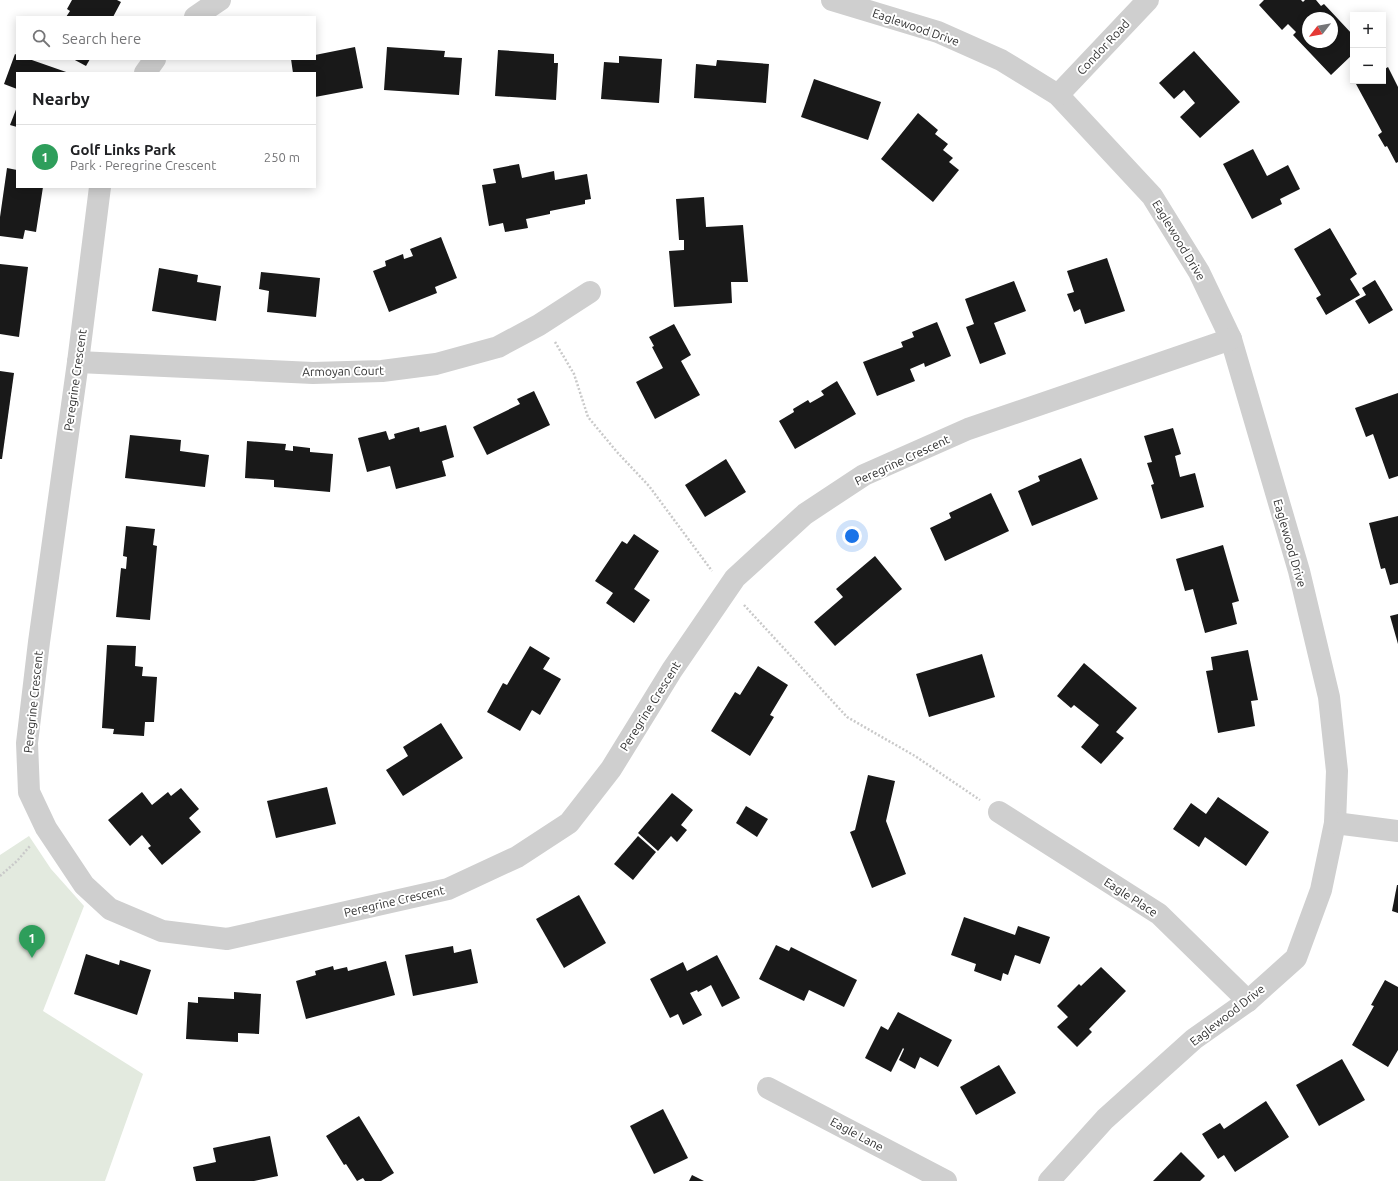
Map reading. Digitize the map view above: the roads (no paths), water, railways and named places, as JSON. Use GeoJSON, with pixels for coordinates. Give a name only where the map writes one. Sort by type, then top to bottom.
{"type":"FeatureCollection","features":[{"type":"Feature","properties":{"kind":"street"},"geometry":{"type":"LineString","coordinates":[[196,16],[220,0]]}},
{"type":"Feature","properties":{"kind":"street","name":"Eaglewood Drive"},"geometry":{"type":"LineString","coordinates":[[832,0],[938,32],[1001,60],[1058,95],[1152,196],[1199,272],[1231,339],[1299,571],[1329,696],[1337,771],[1335,823],[1321,890],[1296,958],[1248,1001],[1194,1039],[1105,1118],[1049,1181]]}},
{"type":"Feature","properties":{"kind":"street","name":"Condor Road"},"geometry":{"type":"LineString","coordinates":[[1058,95],[1148,0]]}},
{"type":"Feature","properties":{"kind":"street"},"geometry":{"type":"LineString","coordinates":[[146,72],[154,60]]}},
{"type":"Feature","properties":{"kind":"street","name":"Peregrine Crescent"},"geometry":{"type":"LineString","coordinates":[[100,188],[78,362],[39,642],[27,743],[29,792],[46,828],[84,885],[110,909],[162,931],[227,939],[448,889],[517,857],[569,823],[611,769],[672,670],[735,578],[805,514],[864,475],[968,429],[1231,339]]}},
{"type":"Feature","properties":{"kind":"street","name":"Armoyan Court"},"geometry":{"type":"LineString","coordinates":[[78,362],[313,373],[382,371],[436,364],[498,347],[543,323],[590,292]]}},
{"type":"Feature","properties":{"kind":"street","name":"Eagle Place"},"geometry":{"type":"LineString","coordinates":[[999,812],[1159,914],[1248,1001]]}},
{"type":"Feature","properties":{"kind":"street"},"geometry":{"type":"LineString","coordinates":[[1335,823],[1398,831]]}},
{"type":"Feature","properties":{"kind":"street","name":"Eagle Lane"},"geometry":{"type":"LineString","coordinates":[[768,1088],[946,1181]]}},
{"type":"Feature","properties":{"kind":"place","name":"Golf Links Park"},"geometry":{"type":"Point","coordinates":[32,958]}}]}
